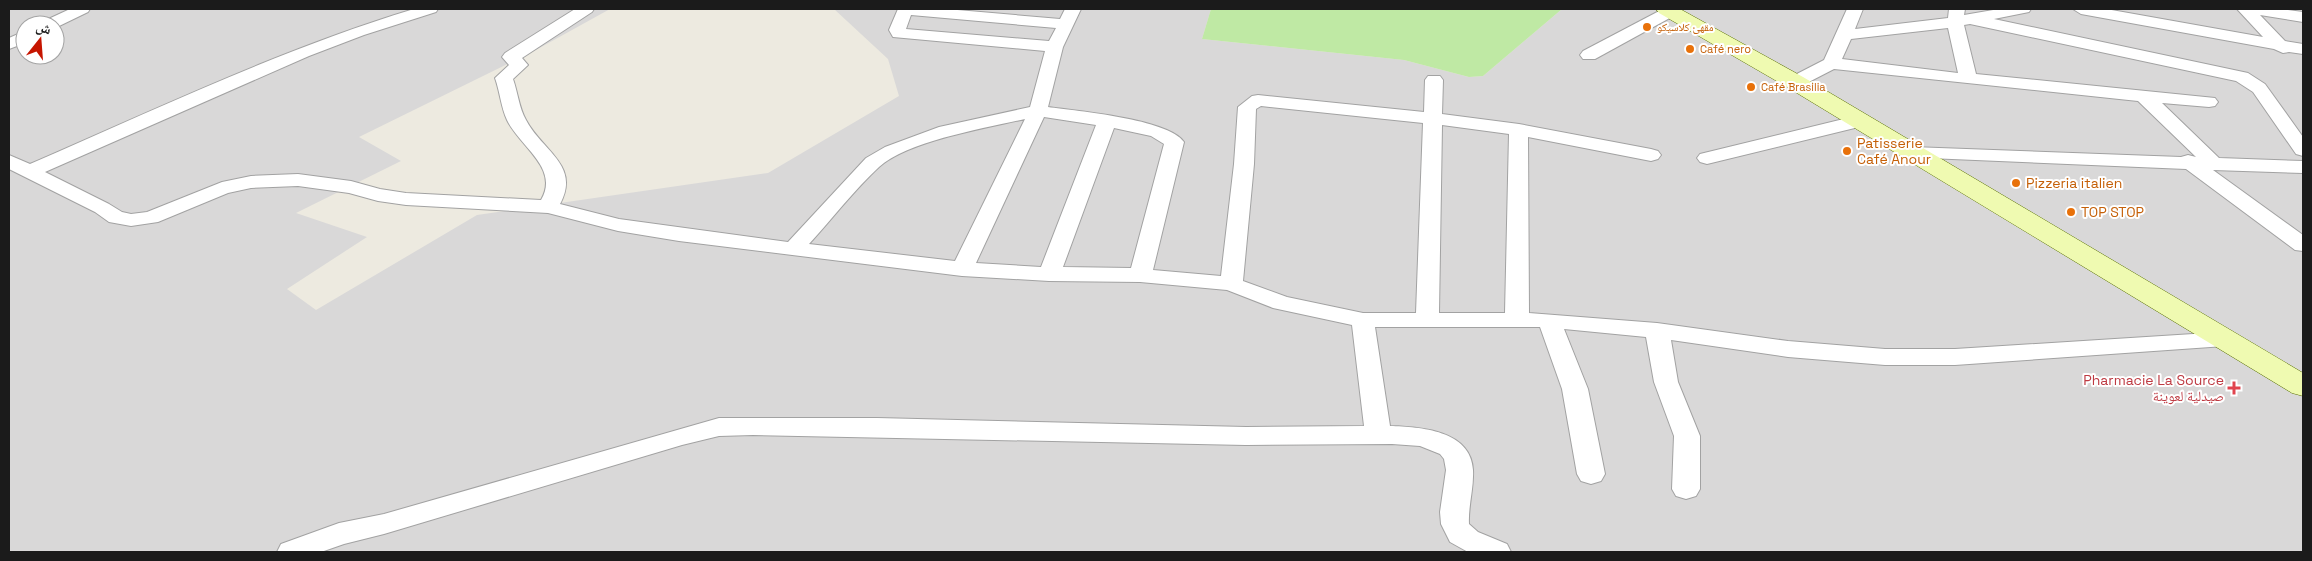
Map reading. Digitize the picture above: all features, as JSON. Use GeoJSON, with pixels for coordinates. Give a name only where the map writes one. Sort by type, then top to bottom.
{"type":"FeatureCollection","features":[{"type":"Feature","properties":{"kind":"main road"},"geometry":{"type":"LineString","coordinates":[[1669,10],[1795,82],[2303,386]]}},
{"type":"Feature","properties":{"kind":"street"},"geometry":{"type":"LineString","coordinates":[[65,17],[82,9]]}},
{"type":"Feature","properties":{"kind":"street"},"geometry":{"type":"LineString","coordinates":[[30,171],[303,52],[358,31],[430,9]]}},
{"type":"Feature","properties":{"kind":"street"},"geometry":{"type":"LineString","coordinates":[[548,208],[557,196],[559,183],[554,166],[523,131],[516,118],[504,78],[519,65],[511,57],[586,9]]}},
{"type":"Feature","properties":{"kind":"street"},"geometry":{"type":"LineString","coordinates":[[962,269],[1038,112],[1055,46],[1069,16],[906,9],[897,30],[899,33],[1055,46]]}},
{"type":"Feature","properties":{"kind":"street"},"geometry":{"type":"LineString","coordinates":[[1831,63],[1856,9]]}},
{"type":"Feature","properties":{"kind":"street"},"geometry":{"type":"LineString","coordinates":[[1845,35],[1961,16],[2023,9]]}},
{"type":"Feature","properties":{"kind":"street"},"geometry":{"type":"LineString","coordinates":[[2081,9],[2282,47],[2303,49]]}},
{"type":"Feature","properties":{"kind":"street"},"geometry":{"type":"LineString","coordinates":[[2245,9],[2282,47],[2303,64]]}},
{"type":"Feature","properties":{"kind":"street"},"geometry":{"type":"LineString","coordinates":[[2252,9],[2303,17]]}},
{"type":"Feature","properties":{"kind":"street"},"geometry":{"type":"LineString","coordinates":[[1589,55],[1669,10]]}},
{"type":"Feature","properties":{"kind":"street"},"geometry":{"type":"LineString","coordinates":[[1961,16],[1968,79]]}},
{"type":"Feature","properties":{"kind":"street"},"geometry":{"type":"LineString","coordinates":[[1961,16],[2253,82],[2303,150]]}},
{"type":"Feature","properties":{"kind":"street"},"geometry":{"type":"LineString","coordinates":[[1795,82],[1831,63],[1968,79],[2209,102]]}},
{"type":"Feature","properties":{"kind":"street"},"geometry":{"type":"LineString","coordinates":[[1427,320],[1434,80]]}},
{"type":"Feature","properties":{"kind":"street"},"geometry":{"type":"LineString","coordinates":[[2145,97],[2213,163]]}},
{"type":"Feature","properties":{"kind":"street"},"geometry":{"type":"LineString","coordinates":[[1231,284],[1244,164],[1247,107],[1252,103],[1266,100],[1432,118],[1519,130],[1650,155]]}},
{"type":"Feature","properties":{"kind":"street"},"geometry":{"type":"LineString","coordinates":[[793,249],[873,162],[892,151],[946,131],[1038,112],[1107,121],[1157,132],[1174,142],[1140,275]]}},
{"type":"Feature","properties":{"kind":"street"},"geometry":{"type":"LineString","coordinates":[[1049,274],[1107,121]]}},
{"type":"Feature","properties":{"kind":"street"},"geometry":{"type":"LineString","coordinates":[[1707,158],[1860,121]]}},
{"type":"Feature","properties":{"kind":"street"},"geometry":{"type":"LineString","coordinates":[[1516,319],[1519,130]]}},
{"type":"Feature","properties":{"kind":"street"},"geometry":{"type":"LineString","coordinates":[[1912,153],[2188,162],[2303,168]]}},
{"type":"Feature","properties":{"kind":"street"},"geometry":{"type":"LineString","coordinates":[[9,161],[102,208],[116,218],[132,220],[151,218],[222,188],[251,182],[298,180],[351,187],[378,195],[406,199],[548,208],[618,225],[793,249],[962,269],[1049,274],[1140,275],[1231,284],[1281,302],[1363,320],[1549,320],[1657,330],[1788,349],[1885,357],[1955,357],[2224,339]]}},
{"type":"Feature","properties":{"kind":"street"},"geometry":{"type":"LineString","coordinates":[[2188,162],[2303,245]]}},
{"type":"Feature","properties":{"kind":"street"},"geometry":{"type":"LineString","coordinates":[[1363,320],[1368,373],[1378,434]]}},
{"type":"Feature","properties":{"kind":"street"},"geometry":{"type":"LineString","coordinates":[[1549,320],[1575,389],[1591,474]]}},
{"type":"Feature","properties":{"kind":"street"},"geometry":{"type":"LineString","coordinates":[[1657,330],[1666,382],[1687,436],[1686,489]]}},
{"type":"Feature","properties":{"kind":"street"},"geometry":{"type":"LineString","coordinates":[[290,552],[339,534],[384,524],[678,437],[719,427],[793,426],[1046,429],[1302,436],[1378,434],[1435,440],[1449,447],[1457,456],[1461,469],[1454,524],[1460,534],[1470,541],[1497,552]]}},
{"type":"Feature","properties":{"kind":"shaded area"},"geometry":{"type":"Polygon","coordinates":[[[9,9],[610,9],[534,51],[359,137],[401,161],[296,213],[367,237],[287,289],[316,310],[477,215],[768,173],[899,96],[888,59],[834,9],[1211,9],[1202,39],[1404,60],[1469,77],[1483,76],[1562,9],[2303,9],[2303,552],[9,552],[9,9]]]}},
{"type":"Feature","properties":{"kind":"green space"},"geometry":{"type":"Polygon","coordinates":[[[1211,9],[1562,9],[1483,76],[1469,77],[1404,60],[1202,39],[1211,9]]]}},
{"type":"Feature","properties":{"kind":"place","name":"مقهئ كلاسيكو"},"geometry":{"type":"Point","coordinates":[1647,27]}},
{"type":"Feature","properties":{"kind":"place","name":"Café nero"},"geometry":{"type":"Point","coordinates":[1690,49]}},
{"type":"Feature","properties":{"kind":"place","name":"Café Brasilia"},"geometry":{"type":"Point","coordinates":[1751,87]}},
{"type":"Feature","properties":{"kind":"place","name":"Patisserie Café Anour"},"geometry":{"type":"Point","coordinates":[1847,151]}},
{"type":"Feature","properties":{"kind":"place","name":"Pizzeria italien"},"geometry":{"type":"Point","coordinates":[2016,183]}},
{"type":"Feature","properties":{"kind":"place","name":"TOP STOP"},"geometry":{"type":"Point","coordinates":[2071,212]}},
{"type":"Feature","properties":{"kind":"place","name":"Pharmacie La Source صيدلية لعوينة"},"geometry":{"type":"Point","coordinates":[2234,388]}}]}
